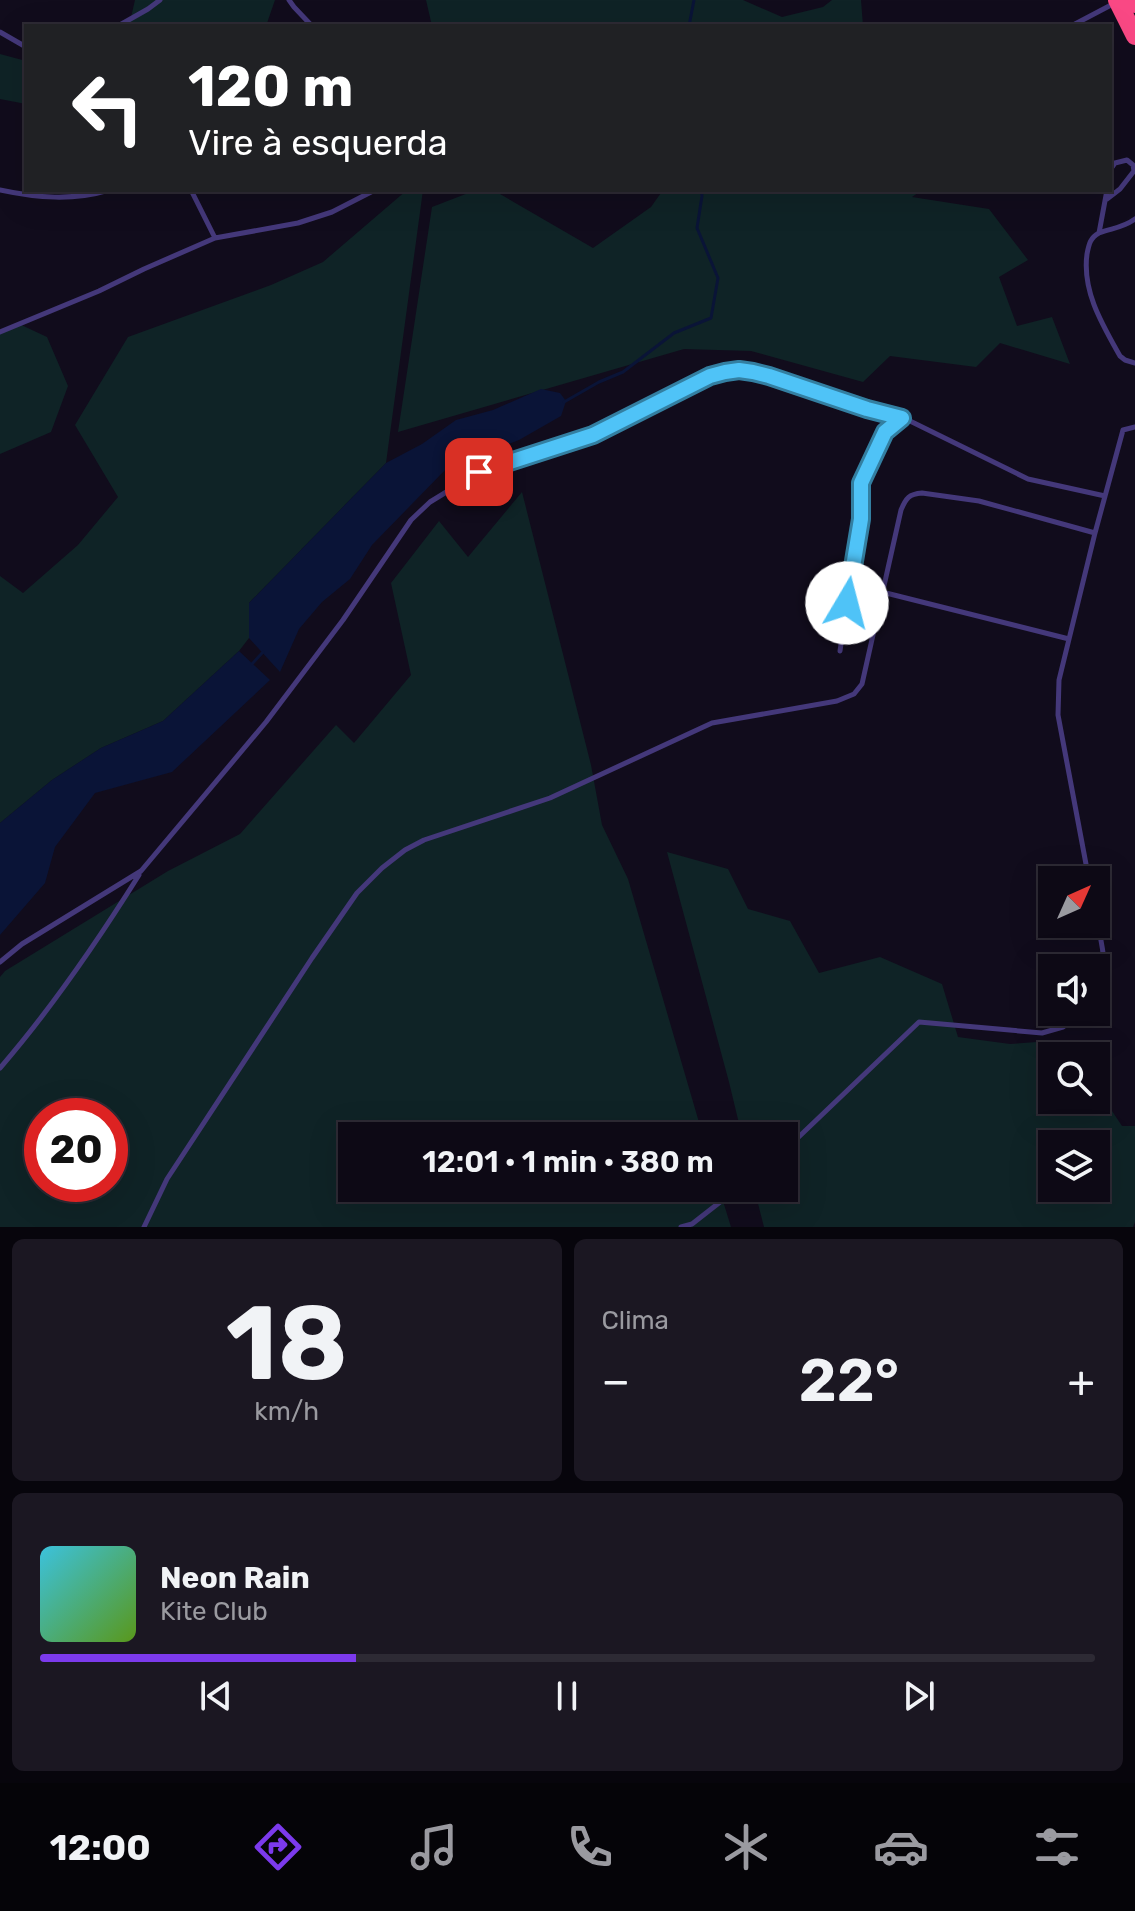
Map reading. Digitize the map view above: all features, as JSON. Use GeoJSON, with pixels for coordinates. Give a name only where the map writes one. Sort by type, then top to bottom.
{"type":"FeatureCollection","features":[{"type":"Feature","properties":{"kind":"highway"},"geometry":{"type":"LineString","coordinates":[[1125,1],[1135,36]]}},
{"type":"Feature","properties":{"kind":"lane"},"geometry":{"type":"LineString","coordinates":[[122,24],[160,0]]}},
{"type":"Feature","properties":{"kind":"lane"},"geometry":{"type":"LineString","coordinates":[[289,0],[310,24]]}},
{"type":"Feature","properties":{"kind":"lane"},"geometry":{"type":"LineString","coordinates":[[1075,24],[1125,1]]}},
{"type":"Feature","properties":{"kind":"lane"},"geometry":{"type":"LineString","coordinates":[[0,32],[24,46]]}},
{"type":"Feature","properties":{"kind":"lane"},"geometry":{"type":"LineString","coordinates":[[1106,199],[1120,189],[1134,171],[1127,160],[1118,160],[1112,168]]}},
{"type":"Feature","properties":{"kind":"lane"},"geometry":{"type":"LineString","coordinates":[[0,190],[42,198],[103,192]]}},
{"type":"Feature","properties":{"kind":"lane"},"geometry":{"type":"LineString","coordinates":[[192,192],[215,238]]}},
{"type":"Feature","properties":{"kind":"lane"},"geometry":{"type":"LineString","coordinates":[[0,332],[215,238],[298,223],[332,212],[371,192]]}},
{"type":"Feature","properties":{"kind":"lane"},"geometry":{"type":"LineString","coordinates":[[1099,233],[1107,192]]}},
{"type":"Feature","properties":{"kind":"lane"},"geometry":{"type":"LineString","coordinates":[[1135,219],[1124,227],[1094,235],[1086,261],[1094,306],[1120,356],[1135,363]]}},
{"type":"Feature","properties":{"kind":"lane"},"geometry":{"type":"LineString","coordinates":[[0,1068],[67,983],[141,871],[266,722],[343,620],[411,520],[430,502],[479,472],[593,435],[710,376],[739,370],[769,376],[910,421],[1028,479],[1105,496]]}},
{"type":"Feature","properties":{"kind":"lane"},"geometry":{"type":"LineString","coordinates":[[840,651],[861,519],[861,483],[885,432],[902,418]]}},
{"type":"Feature","properties":{"kind":"lane"},"geometry":{"type":"LineString","coordinates":[[1086,866],[1058,715],[1059,680],[1123,430],[1135,427]]}},
{"type":"Feature","properties":{"kind":"lane"},"geometry":{"type":"LineString","coordinates":[[144,1227],[167,1179],[357,893],[405,850],[424,840],[550,798],[712,723],[837,701],[854,694],[862,684],[901,510],[904,501],[912,494],[979,501],[1095,533]]}},
{"type":"Feature","properties":{"kind":"lane"},"geometry":{"type":"LineString","coordinates":[[882,592],[1069,639]]}},
{"type":"Feature","properties":{"kind":"lane"},"geometry":{"type":"LineString","coordinates":[[0,962],[22,944],[141,871]]}},
{"type":"Feature","properties":{"kind":"lane"},"geometry":{"type":"LineString","coordinates":[[798,1138],[919,1022],[1042,1033],[1064,1026]]}},
{"type":"Feature","properties":{"kind":"lane"},"geometry":{"type":"LineString","coordinates":[[681,1227],[692,1224],[720,1202]]}},
{"type":"Feature","properties":{"kind":"green space"},"geometry":{"type":"Polygon","coordinates":[[[135,0],[275,0],[267,24],[129,24],[135,0]]]}},
{"type":"Feature","properties":{"kind":"green space"},"geometry":{"type":"Polygon","coordinates":[[[426,0],[743,0],[782,17],[823,7],[832,0],[861,0],[863,24],[432,24],[426,0]]]}},
{"type":"Feature","properties":{"kind":"green space"},"geometry":{"type":"Polygon","coordinates":[[[0,54],[24,60],[24,104],[0,99],[0,54]]]}},
{"type":"Feature","properties":{"kind":"green space"},"geometry":{"type":"Polygon","coordinates":[[[405,192],[423,192],[386,463],[249,603],[249,638],[239,651],[163,721],[101,748],[52,780],[0,823],[0,576],[23,593],[78,545],[118,497],[75,425],[128,337],[271,285],[323,262],[405,192]]]}},
{"type":"Feature","properties":{"kind":"green space"},"geometry":{"type":"Polygon","coordinates":[[[471,192],[496,192],[593,248],[651,207],[662,192],[919,192],[912,197],[989,209],[1028,260],[999,277],[1017,326],[1052,317],[1070,364],[1000,343],[976,367],[890,356],[863,382],[751,351],[684,349],[398,432],[432,207],[471,192]]]}},
{"type":"Feature","properties":{"kind":"green space"},"geometry":{"type":"Polygon","coordinates":[[[17,323],[47,337],[68,386],[51,432],[0,454],[0,331],[17,323]]]}},
{"type":"Feature","properties":{"kind":"green space"},"geometry":{"type":"Polygon","coordinates":[[[522,492],[591,765],[602,825],[628,879],[699,1122],[338,1122],[338,1202],[723,1202],[731,1227],[0,1227],[0,977],[5,971],[168,871],[240,834],[336,725],[354,743],[411,675],[391,583],[439,521],[468,557],[522,492]]]}},
{"type":"Feature","properties":{"kind":"green space"},"geometry":{"type":"Polygon","coordinates":[[[667,852],[728,869],[748,909],[790,921],[819,973],[880,957],[942,984],[958,1037],[1010,1044],[1065,1040],[1066,1042],[1038,1042],[1038,1114],[1110,1114],[1110,1108],[1122,1126],[1135,1126],[1135,1222],[1133,1227],[764,1227],[758,1202],[798,1202],[798,1122],[739,1122],[667,852]]]}},
{"type":"Feature","properties":{"kind":"water"},"geometry":{"type":"Polygon","coordinates":[[[541,389],[560,393],[566,401],[561,416],[519,440],[447,468],[372,545],[350,579],[322,602],[299,629],[280,672],[249,638],[249,603],[386,463],[422,444],[456,420],[493,410],[541,389]]]}},
{"type":"Feature","properties":{"kind":"water"},"geometry":{"type":"Polygon","coordinates":[[[239,651],[270,680],[172,772],[95,793],[55,847],[45,883],[0,935],[0,823],[52,780],[101,748],[163,721],[239,651]]]}},
{"type":"Feature","properties":{"kind":"waterway"},"geometry":{"type":"LineString","coordinates":[[689,24],[694,0]]}},
{"type":"Feature","properties":{"kind":"waterway"},"geometry":{"type":"LineString","coordinates":[[564,402],[623,372],[674,333],[711,318],[718,278],[697,228],[701,192]]}},
{"type":"Feature","properties":{"kind":"waterway"},"geometry":{"type":"LineString","coordinates":[[252,664],[263,652]]}},
{"type":"Feature","properties":{"kind":"route"},"geometry":{"type":"LineString","coordinates":[[479,472],[593,435],[710,376],[739,370],[769,376],[902,418],[885,432],[861,483],[861,519],[847,603]]}}]}
